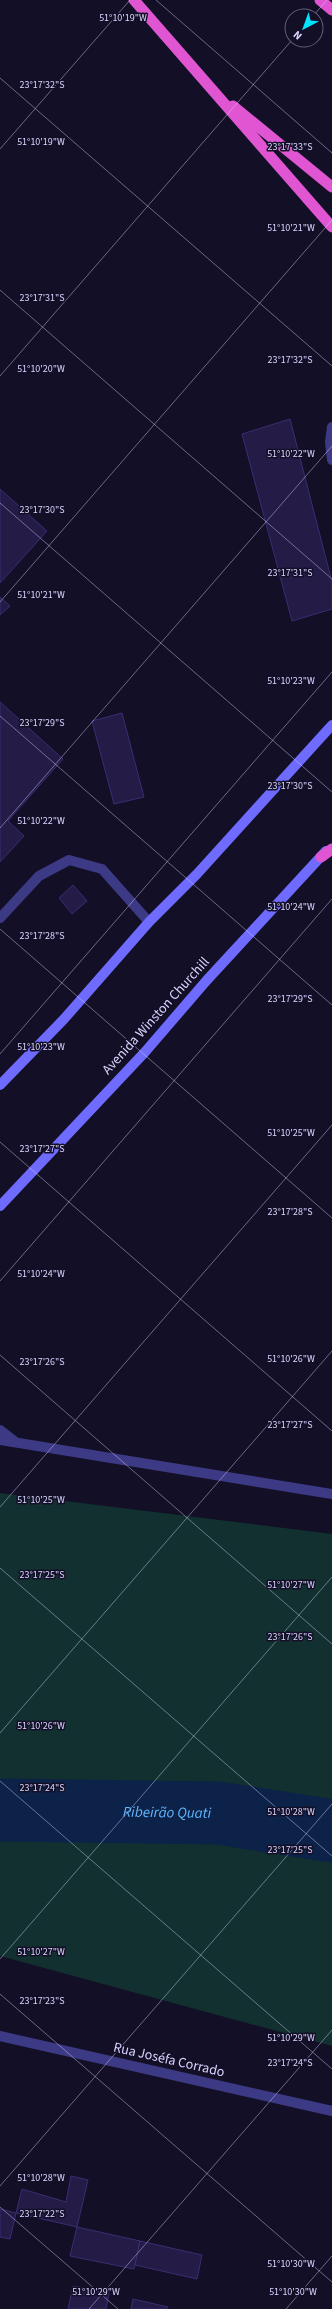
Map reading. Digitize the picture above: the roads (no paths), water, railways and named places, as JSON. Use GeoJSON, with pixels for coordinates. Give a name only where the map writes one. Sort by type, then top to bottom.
{"type":"FeatureCollection","features":[{"type":"Feature","properties":{"kind":"highway"},"geometry":{"type":"LineString","coordinates":[[134,0],[332,227]]}},
{"type":"Feature","properties":{"kind":"highway"},"geometry":{"type":"LineString","coordinates":[[320,0],[332,10]]}},
{"type":"Feature","properties":{"kind":"highway"},"geometry":{"type":"LineString","coordinates":[[206,84],[332,188]]}},
{"type":"Feature","properties":{"kind":"highway"},"geometry":{"type":"LineString","coordinates":[[321,857],[332,849]]}},
{"type":"Feature","properties":{"kind":"main road"},"geometry":{"type":"LineString","coordinates":[[0,1084],[64,1019],[149,922],[197,874],[332,725]]}},
{"type":"Feature","properties":{"kind":"main road","name":"Avenida Winston Churchill"},"geometry":{"type":"LineString","coordinates":[[0,1206],[145,1052],[207,980],[332,845]]}},
{"type":"Feature","properties":{"kind":"street"},"geometry":{"type":"LineString","coordinates":[[332,427],[330,442],[332,460]]}},
{"type":"Feature","properties":{"kind":"street"},"geometry":{"type":"LineString","coordinates":[[0,918],[39,876],[69,860],[102,869],[149,922]]}},
{"type":"Feature","properties":{"kind":"street"},"geometry":{"type":"LineString","coordinates":[[0,1430],[14,1441]]}},
{"type":"Feature","properties":{"kind":"street"},"geometry":{"type":"LineString","coordinates":[[0,1440],[14,1441],[332,1494]]}},
{"type":"Feature","properties":{"kind":"street","name":"Rua Joséfa Corrado"},"geometry":{"type":"LineString","coordinates":[[0,2036],[332,2111]]}},
{"type":"Feature","properties":{"kind":"waterway","name":"Ribeirão Quati"},"geometry":{"type":"LineString","coordinates":[[0,1810],[218,1813],[332,1831]]}}]}
